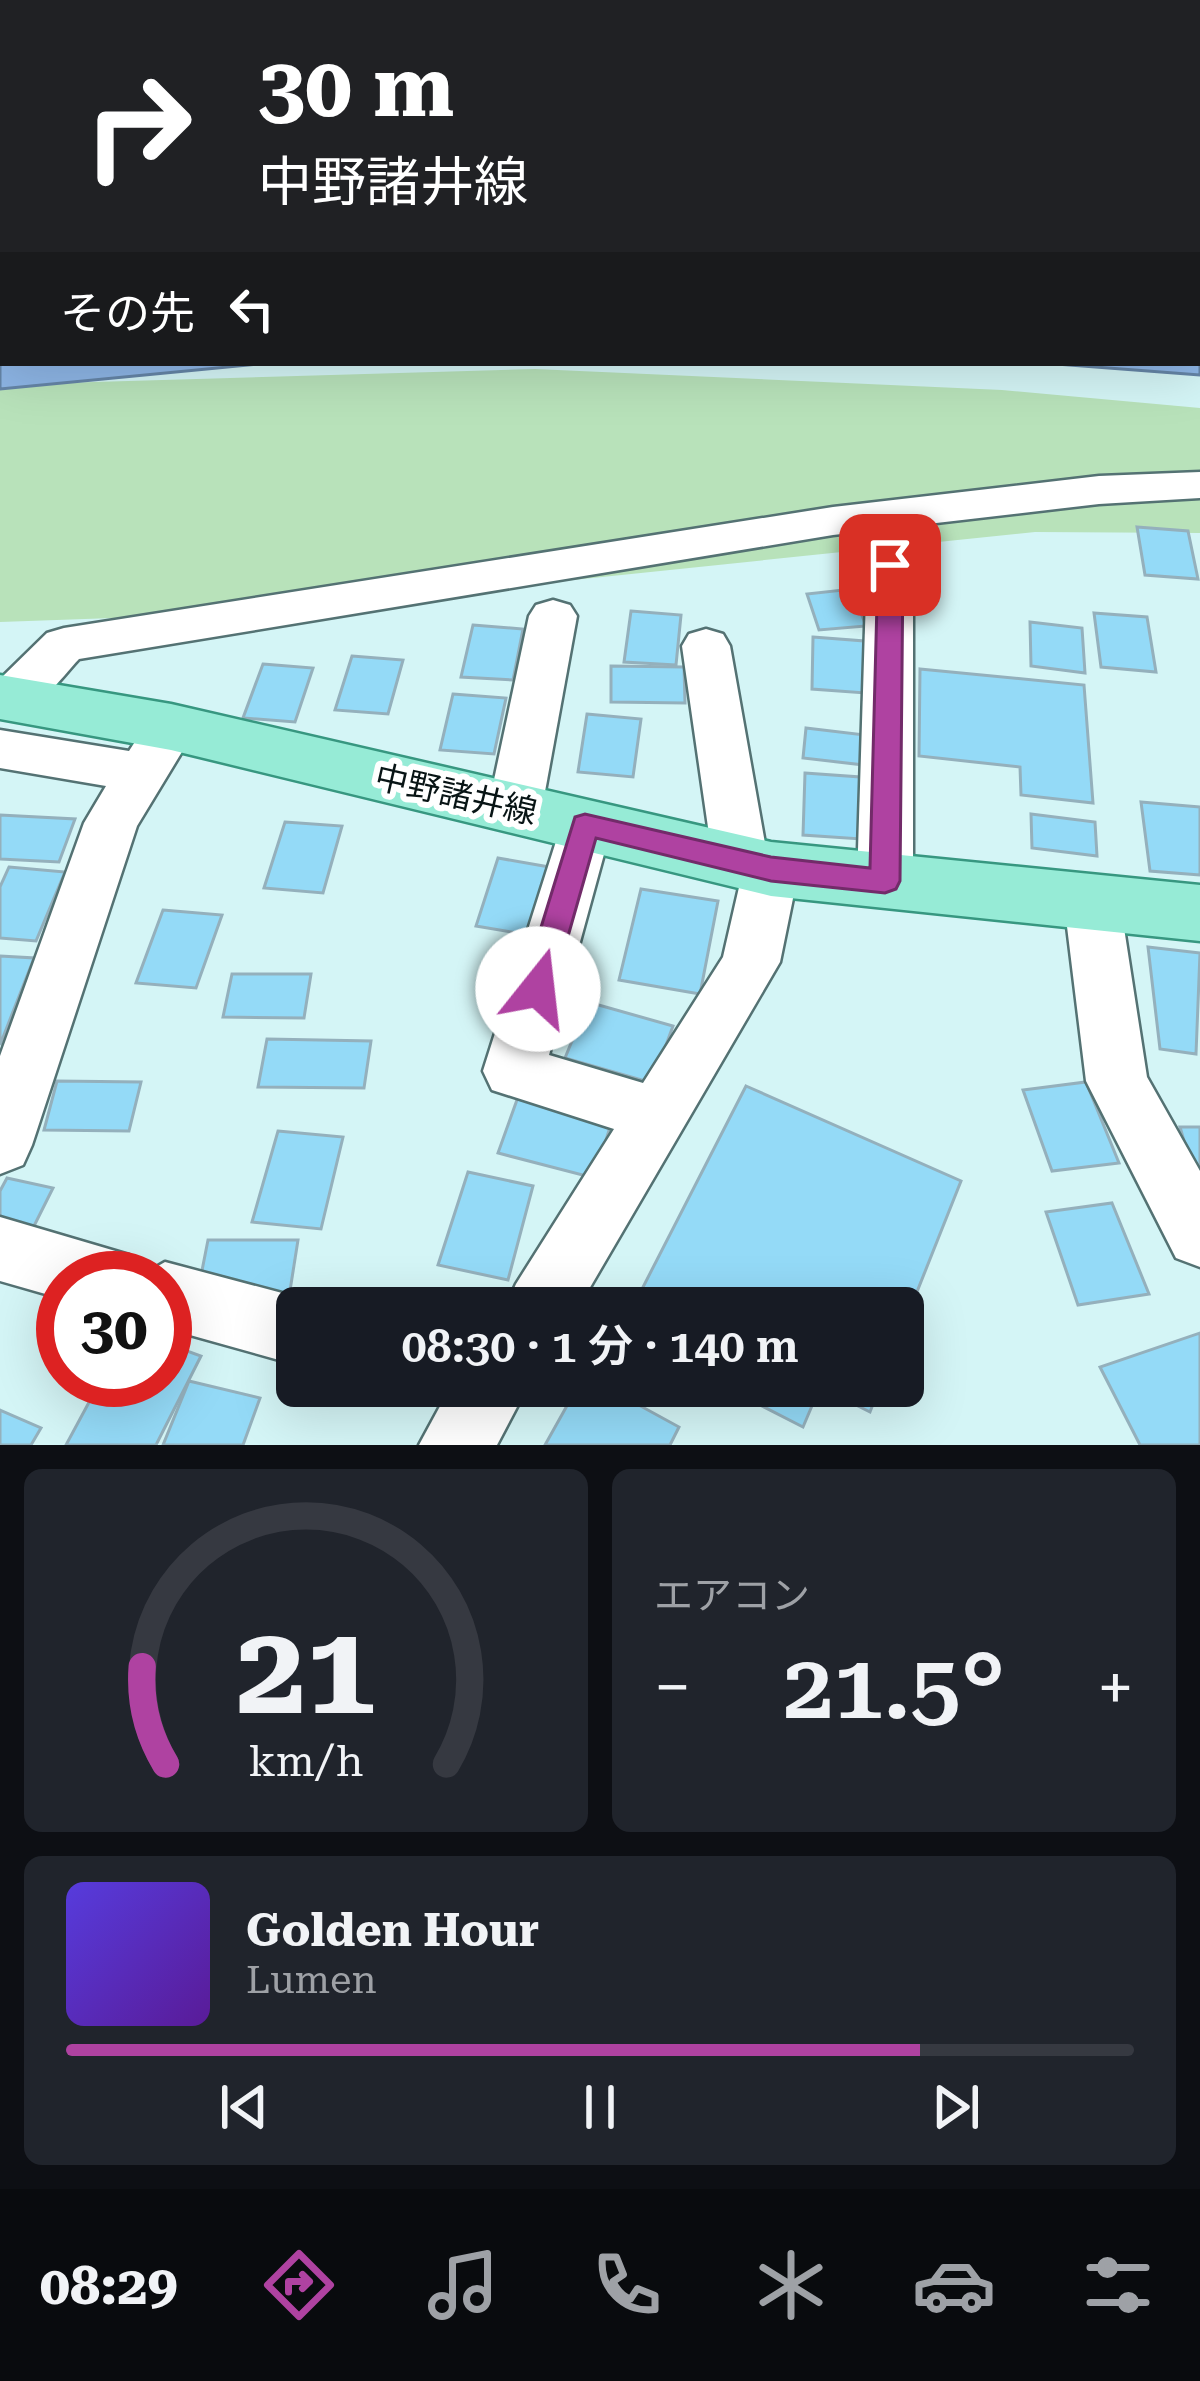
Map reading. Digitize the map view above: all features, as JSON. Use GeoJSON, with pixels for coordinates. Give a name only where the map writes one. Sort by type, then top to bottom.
{"type":"FeatureCollection","features":[{"type":"Feature","properties":{"kind":"main road","name":"中野諸井線"},"geometry":{"type":"LineString","coordinates":[[4,714],[157,750],[515,808],[756,866],[1200,913]]}},
{"type":"Feature","properties":{"kind":"street"},"geometry":{"type":"LineString","coordinates":[[4,714],[64,645],[833,521],[1099,490],[1200,484]]}},
{"type":"Feature","properties":{"kind":"street"},"geometry":{"type":"LineString","coordinates":[[885,881],[890,565]]}},
{"type":"Feature","properties":{"kind":"street"},"geometry":{"type":"LineString","coordinates":[[515,808],[553,616]]}},
{"type":"Feature","properties":{"kind":"street"},"geometry":{"type":"LineString","coordinates":[[553,1287],[751,962],[756,866],[706,646]]}},
{"type":"Feature","properties":{"kind":"street"},"geometry":{"type":"LineString","coordinates":[[0,1145],[111,823],[157,750]]}},
{"type":"Feature","properties":{"kind":"street"},"geometry":{"type":"LineString","coordinates":[[585,825],[514,1071],[658,1115]]}},
{"type":"Feature","properties":{"kind":"street"},"geometry":{"type":"LineString","coordinates":[[1093,902],[1117,1081],[1200,1236]]}},
{"type":"Feature","properties":{"kind":"street"},"geometry":{"type":"LineString","coordinates":[[0,1249],[36,1259]]}},
{"type":"Feature","properties":{"kind":"street"},"geometry":{"type":"LineString","coordinates":[[192,1302],[276,1325]]}},
{"type":"Feature","properties":{"kind":"street"},"geometry":{"type":"LineString","coordinates":[[456,1445],[479,1407]]}},
{"type":"Feature","properties":{"kind":"green space"},"geometry":{"type":"Polygon","coordinates":[[[535,369],[1002,390],[1200,408],[1200,533],[1035,532],[255,613],[0,622],[0,389],[26,384],[535,369]]]}},
{"type":"Feature","properties":{"kind":"water"},"geometry":{"type":"Polygon","coordinates":[[[0,366],[237,366],[0,389],[0,366]]]}},
{"type":"Feature","properties":{"kind":"water"},"geometry":{"type":"Polygon","coordinates":[[[1082,366],[1200,366],[1200,375],[1082,366]]]}},
{"type":"Feature","properties":{"kind":"building"},"geometry":{"type":"Polygon","coordinates":[[[1137,527],[1188,531],[1198,579],[1145,575],[1137,527]]]}},
{"type":"Feature","properties":{"kind":"building"},"geometry":{"type":"Polygon","coordinates":[[[852,589],[866,626],[819,630],[807,594],[852,589]]]}},
{"type":"Feature","properties":{"kind":"building"},"geometry":{"type":"Polygon","coordinates":[[[631,611],[681,615],[676,665],[624,662],[631,611]]]}},
{"type":"Feature","properties":{"kind":"building"},"geometry":{"type":"Polygon","coordinates":[[[1094,613],[1147,617],[1156,672],[1101,667],[1094,613]]]}},
{"type":"Feature","properties":{"kind":"building"},"geometry":{"type":"Polygon","coordinates":[[[1030,622],[1082,628],[1085,673],[1031,666],[1030,622]]]}},
{"type":"Feature","properties":{"kind":"building"},"geometry":{"type":"Polygon","coordinates":[[[473,625],[523,629],[513,680],[461,677],[473,625]]]}},
{"type":"Feature","properties":{"kind":"building"},"geometry":{"type":"Polygon","coordinates":[[[813,637],[864,641],[865,693],[812,689],[813,637]]]}},
{"type":"Feature","properties":{"kind":"building"},"geometry":{"type":"Polygon","coordinates":[[[352,656],[403,660],[388,714],[335,710],[352,656]]]}},
{"type":"Feature","properties":{"kind":"building"},"geometry":{"type":"Polygon","coordinates":[[[263,664],[313,668],[295,722],[243,718],[263,664]]]}},
{"type":"Feature","properties":{"kind":"building"},"geometry":{"type":"Polygon","coordinates":[[[611,666],[684,667],[685,703],[611,702],[611,666]]]}},
{"type":"Feature","properties":{"kind":"building"},"geometry":{"type":"Polygon","coordinates":[[[920,669],[1084,685],[1093,803],[1021,795],[1020,767],[919,756],[920,669]]]}},
{"type":"Feature","properties":{"kind":"building"},"geometry":{"type":"Polygon","coordinates":[[[453,694],[506,698],[494,754],[440,750],[453,694]]]}},
{"type":"Feature","properties":{"kind":"building"},"geometry":{"type":"Polygon","coordinates":[[[587,714],[641,719],[633,777],[578,772],[587,714]]]}},
{"type":"Feature","properties":{"kind":"building"},"geometry":{"type":"Polygon","coordinates":[[[806,728],[865,735],[864,765],[803,758],[806,728]]]}},
{"type":"Feature","properties":{"kind":"building"},"geometry":{"type":"Polygon","coordinates":[[[805,773],[860,777],[861,839],[803,835],[805,773]]]}},
{"type":"Feature","properties":{"kind":"building"},"geometry":{"type":"Polygon","coordinates":[[[1141,802],[1200,807],[1200,875],[1150,871],[1141,802]]]}},
{"type":"Feature","properties":{"kind":"building"},"geometry":{"type":"Polygon","coordinates":[[[1031,814],[1095,822],[1097,856],[1032,848],[1031,814]]]}},
{"type":"Feature","properties":{"kind":"building"},"geometry":{"type":"Polygon","coordinates":[[[0,815],[75,819],[59,862],[0,859],[0,815]]]}},
{"type":"Feature","properties":{"kind":"building"},"geometry":{"type":"Polygon","coordinates":[[[285,822],[342,826],[323,893],[264,888],[285,822]]]}},
{"type":"Feature","properties":{"kind":"building"},"geometry":{"type":"Polygon","coordinates":[[[498,858],[555,868],[535,936],[476,926],[498,858]]]}},
{"type":"Feature","properties":{"kind":"building"},"geometry":{"type":"Polygon","coordinates":[[[9,867],[65,872],[36,941],[0,938],[0,887],[9,867]]]}},
{"type":"Feature","properties":{"kind":"building"},"geometry":{"type":"Polygon","coordinates":[[[641,889],[718,901],[700,994],[619,980],[641,889]]]}},
{"type":"Feature","properties":{"kind":"building"},"geometry":{"type":"Polygon","coordinates":[[[163,910],[222,915],[196,988],[136,983],[163,910]]]}},
{"type":"Feature","properties":{"kind":"building"},"geometry":{"type":"Polygon","coordinates":[[[1148,947],[1200,953],[1196,1054],[1160,1049],[1148,947]]]}},
{"type":"Feature","properties":{"kind":"building"},"geometry":{"type":"Polygon","coordinates":[[[0,956],[34,958],[0,1045],[0,956]]]}},
{"type":"Feature","properties":{"kind":"building"},"geometry":{"type":"Polygon","coordinates":[[[232,974],[311,974],[304,1018],[223,1017],[232,974]]]}},
{"type":"Feature","properties":{"kind":"building"},"geometry":{"type":"Polygon","coordinates":[[[588,1002],[673,1026],[652,1083],[565,1058],[588,1002]]]}},
{"type":"Feature","properties":{"kind":"building"},"geometry":{"type":"Polygon","coordinates":[[[267,1039],[371,1041],[364,1088],[258,1087],[267,1039]]]}},
{"type":"Feature","properties":{"kind":"building"},"geometry":{"type":"Polygon","coordinates":[[[57,1081],[141,1082],[129,1131],[44,1130],[57,1081]]]}},
{"type":"Feature","properties":{"kind":"building"},"geometry":{"type":"Polygon","coordinates":[[[1086,1082],[1119,1163],[1052,1171],[1023,1090],[1086,1082]]]}},
{"type":"Feature","properties":{"kind":"building"},"geometry":{"type":"Polygon","coordinates":[[[746,1086],[961,1181],[919,1287],[643,1287],[746,1086]]]}},
{"type":"Feature","properties":{"kind":"building"},"geometry":{"type":"Polygon","coordinates":[[[518,1097],[612,1121],[594,1178],[498,1153],[518,1097]]]}},
{"type":"Feature","properties":{"kind":"building"},"geometry":{"type":"Polygon","coordinates":[[[1180,1127],[1200,1127],[1200,1172],[1193,1172],[1180,1127]]]}},
{"type":"Feature","properties":{"kind":"building"},"geometry":{"type":"Polygon","coordinates":[[[278,1131],[343,1137],[321,1229],[252,1222],[278,1131]]]}},
{"type":"Feature","properties":{"kind":"building"},"geometry":{"type":"Polygon","coordinates":[[[468,1172],[533,1186],[508,1280],[438,1265],[468,1172]]]}},
{"type":"Feature","properties":{"kind":"building"},"geometry":{"type":"Polygon","coordinates":[[[7,1178],[53,1188],[28,1238],[0,1232],[0,1191],[7,1178]]]}},
{"type":"Feature","properties":{"kind":"building"},"geometry":{"type":"Polygon","coordinates":[[[1112,1203],[1149,1294],[1078,1305],[1046,1212],[1112,1203]]]}},
{"type":"Feature","properties":{"kind":"building"},"geometry":{"type":"Polygon","coordinates":[[[208,1240],[298,1240],[291,1287],[276,1287],[276,1297],[197,1296],[208,1240]]]}},
{"type":"Feature","properties":{"kind":"building"},"geometry":{"type":"Polygon","coordinates":[[[1200,1333],[1200,1445],[1140,1445],[1100,1367],[1200,1333]]]}},
{"type":"Feature","properties":{"kind":"building"},"geometry":{"type":"Polygon","coordinates":[[[192,1353],[201,1356],[192,1374],[192,1353]]]}},
{"type":"Feature","properties":{"kind":"building"},"geometry":{"type":"Polygon","coordinates":[[[192,1382],[260,1398],[243,1445],[163,1445],[178,1407],[192,1407],[192,1382]]]}},
{"type":"Feature","properties":{"kind":"building"},"geometry":{"type":"Polygon","coordinates":[[[86,1407],[175,1407],[156,1445],[66,1445],[86,1407]]]}},
{"type":"Feature","properties":{"kind":"building"},"geometry":{"type":"Polygon","coordinates":[[[566,1407],[642,1407],[679,1427],[670,1445],[545,1445],[566,1407]]]}},
{"type":"Feature","properties":{"kind":"building"},"geometry":{"type":"Polygon","coordinates":[[[764,1407],[812,1407],[803,1427],[764,1407]]]}},
{"type":"Feature","properties":{"kind":"building"},"geometry":{"type":"Polygon","coordinates":[[[0,1410],[41,1428],[31,1445],[0,1445],[0,1410]]]}},
{"type":"Feature","properties":{"kind":"route"},"geometry":{"type":"LineString","coordinates":[[538,989],[585,825],[771,869],[885,881],[890,565]]}}]}
